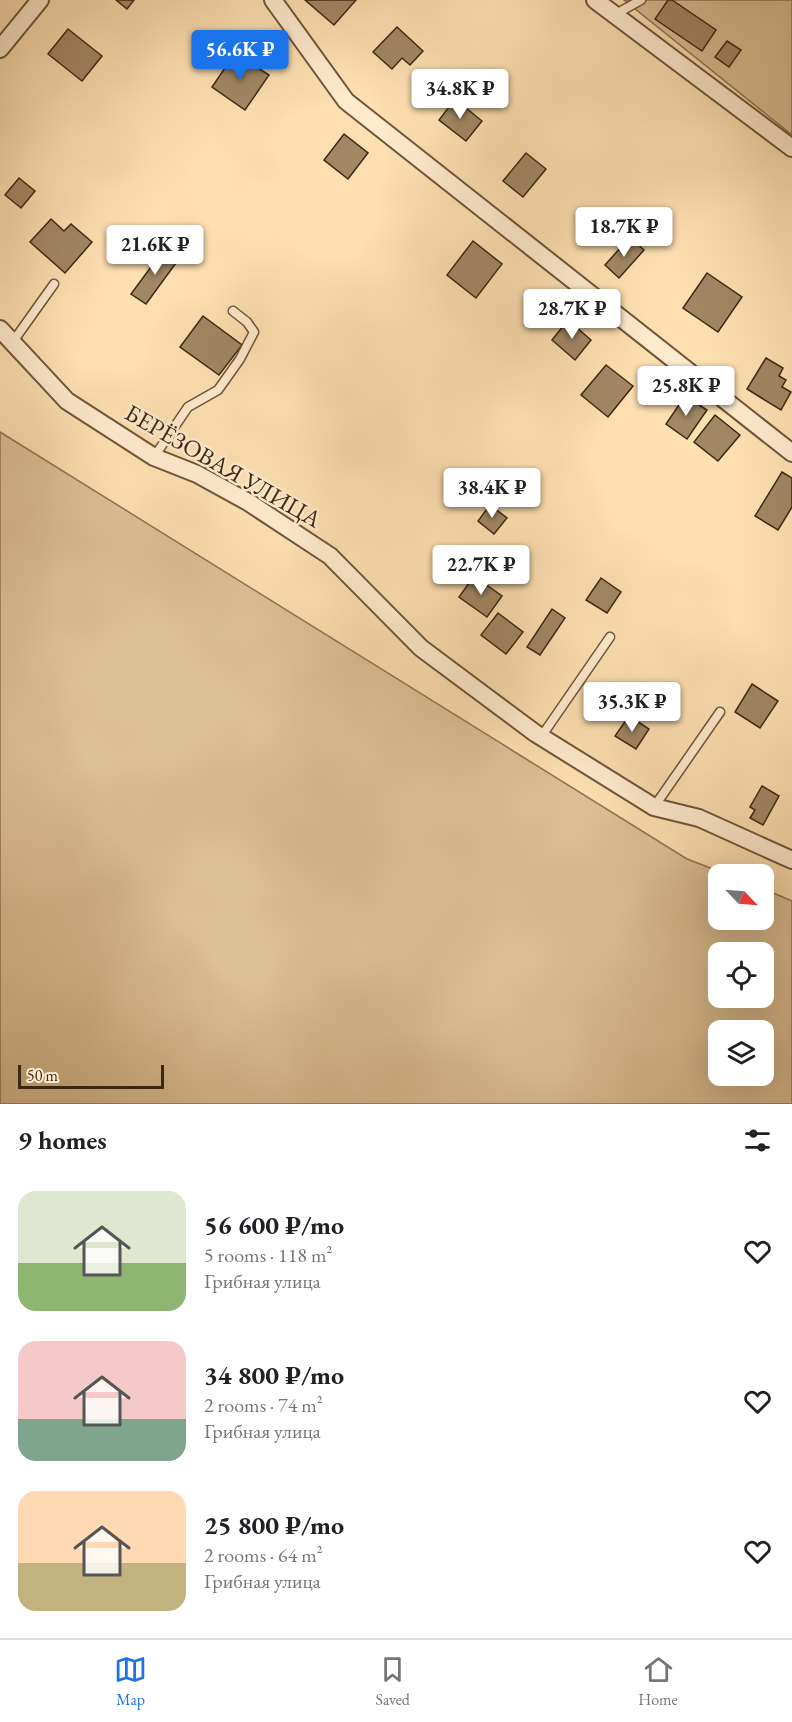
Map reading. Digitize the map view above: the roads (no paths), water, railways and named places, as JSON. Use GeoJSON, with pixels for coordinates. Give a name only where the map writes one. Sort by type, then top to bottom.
{"type":"FeatureCollection","features":[{"type":"Feature","properties":{"kind":"street"},"geometry":{"type":"LineString","coordinates":[[0,49],[40,0]]}},
{"type":"Feature","properties":{"kind":"street"},"geometry":{"type":"LineString","coordinates":[[273,0],[346,101],[792,453]]}},
{"type":"Feature","properties":{"kind":"street"},"geometry":{"type":"LineString","coordinates":[[595,0],[792,148]]}},
{"type":"Feature","properties":{"kind":"street","name":"БЕРЁЗОВАЯ УЛИЦА"},"geometry":{"type":"LineString","coordinates":[[0,329],[67,401],[154,457],[197,474],[248,502],[330,556],[421,648],[541,736],[654,807],[699,818],[792,860]]}},
{"type":"Feature","properties":{"kind":"lane"},"geometry":{"type":"LineString","coordinates":[[614,15],[641,0]]}},
{"type":"Feature","properties":{"kind":"lane"},"geometry":{"type":"LineString","coordinates":[[12,343],[54,284]]}},
{"type":"Feature","properties":{"kind":"lane"},"geometry":{"type":"LineString","coordinates":[[154,457],[188,407],[218,390],[240,359],[254,332],[247,322],[232,311]]}},
{"type":"Feature","properties":{"kind":"lane"},"geometry":{"type":"LineString","coordinates":[[541,736],[610,638]]}},
{"type":"Feature","properties":{"kind":"lane"},"geometry":{"type":"LineString","coordinates":[[654,807],[720,712]]}}]}
